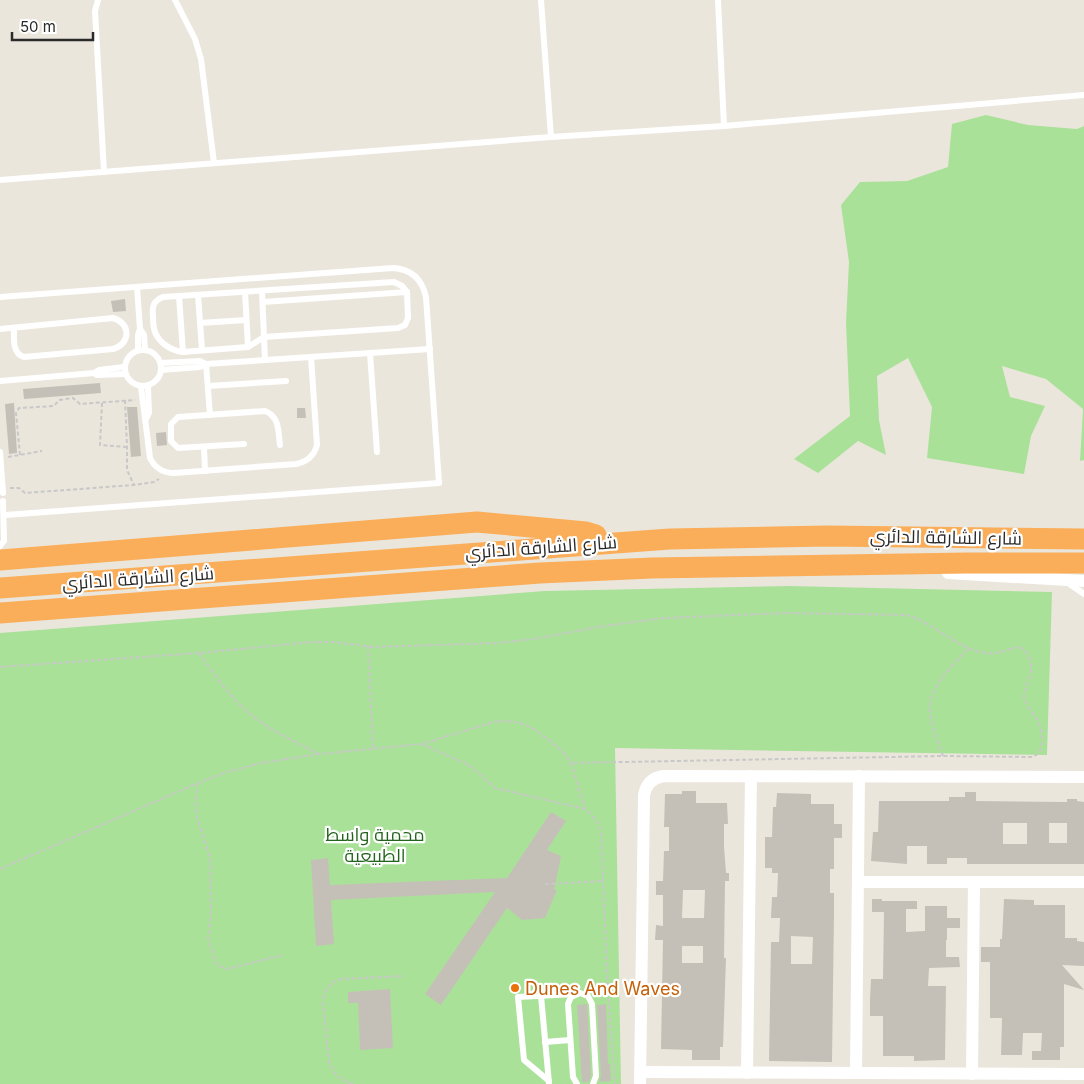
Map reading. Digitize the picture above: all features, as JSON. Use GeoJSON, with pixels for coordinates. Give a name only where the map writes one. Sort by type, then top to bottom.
{"type":"FeatureCollection","features":[{"type":"Feature","properties":{"kind":"highway"},"geometry":{"type":"LineString","coordinates":[[8,550],[476,522],[586,532],[618,542]]}},
{"type":"Feature","properties":{"kind":"highway","name":"شارع الشارقة الدائري"},"geometry":{"type":"LineString","coordinates":[[0,588],[618,542],[774,536],[1084,539]]}},
{"type":"Feature","properties":{"kind":"highway","name":"شارع الشارقة الدائري"},"geometry":{"type":"LineString","coordinates":[[0,613],[540,573],[652,568],[1084,564]]}},
{"type":"Feature","properties":{"kind":"street"},"geometry":{"type":"LineString","coordinates":[[891,565],[939,572],[1084,581]]}},
{"type":"Feature","properties":{"kind":"street"},"geometry":{"type":"LineString","coordinates":[[1084,776],[663,776],[652,780],[645,790],[640,1078],[747,1073],[856,1073],[940,1079],[972,1074],[1084,1074]]}},
{"type":"Feature","properties":{"kind":"street"},"geometry":{"type":"LineString","coordinates":[[747,1073],[751,776]]}},
{"type":"Feature","properties":{"kind":"street"},"geometry":{"type":"LineString","coordinates":[[856,1073],[859,776]]}},
{"type":"Feature","properties":{"kind":"street"},"geometry":{"type":"LineString","coordinates":[[858,882],[1084,882]]}},
{"type":"Feature","properties":{"kind":"street"},"geometry":{"type":"LineString","coordinates":[[972,1074],[974,882]]}},
{"type":"Feature","properties":{"kind":"lane"},"geometry":{"type":"LineString","coordinates":[[98,0],[95,11],[104,172]]}},
{"type":"Feature","properties":{"kind":"lane"},"geometry":{"type":"LineString","coordinates":[[175,0],[195,39],[202,59],[214,163]]}},
{"type":"Feature","properties":{"kind":"lane"},"geometry":{"type":"LineString","coordinates":[[541,0],[551,137]]}},
{"type":"Feature","properties":{"kind":"lane"},"geometry":{"type":"LineString","coordinates":[[718,0],[724,126]]}},
{"type":"Feature","properties":{"kind":"lane"},"geometry":{"type":"LineString","coordinates":[[0,180],[551,137],[724,126],[1084,95]]}},
{"type":"Feature","properties":{"kind":"lane"},"geometry":{"type":"LineString","coordinates":[[0,297],[393,268],[408,271],[415,276],[424,289],[439,483],[5,515]]}},
{"type":"Feature","properties":{"kind":"lane"},"geometry":{"type":"LineString","coordinates":[[224,281],[224,293]]}},
{"type":"Feature","properties":{"kind":"lane"},"geometry":{"type":"LineString","coordinates":[[394,282],[402,286],[407,292],[408,318],[402,327],[264,338],[248,347],[183,352],[172,350],[154,332],[152,308],[157,300],[163,297],[245,292],[394,282]]}},
{"type":"Feature","properties":{"kind":"lane"},"geometry":{"type":"LineString","coordinates":[[137,287],[140,329],[138,350]]}},
{"type":"Feature","properties":{"kind":"lane"},"geometry":{"type":"LineString","coordinates":[[262,291],[265,360]]}},
{"type":"Feature","properties":{"kind":"lane"},"geometry":{"type":"LineString","coordinates":[[245,292],[248,347]]}},
{"type":"Feature","properties":{"kind":"lane"},"geometry":{"type":"LineString","coordinates":[[263,302],[407,292]]}},
{"type":"Feature","properties":{"kind":"lane"},"geometry":{"type":"LineString","coordinates":[[198,295],[202,350]]}},
{"type":"Feature","properties":{"kind":"lane"},"geometry":{"type":"LineString","coordinates":[[179,296],[183,352]]}},
{"type":"Feature","properties":{"kind":"lane"},"geometry":{"type":"LineString","coordinates":[[0,329],[113,318],[118,319],[125,326],[127,336],[122,345],[113,349],[24,357],[19,356],[16,352],[14,328]]}},
{"type":"Feature","properties":{"kind":"lane"},"geometry":{"type":"LineString","coordinates":[[200,323],[246,320]]}},
{"type":"Feature","properties":{"kind":"lane"},"geometry":{"type":"LineString","coordinates":[[140,329],[144,335],[145,350]]}},
{"type":"Feature","properties":{"kind":"lane"},"geometry":{"type":"LineString","coordinates":[[161,370],[200,367],[206,364],[430,349]]}},
{"type":"Feature","properties":{"kind":"lane"},"geometry":{"type":"LineString","coordinates":[[138,350],[145,350],[155,354],[161,363],[161,370],[157,380],[144,386],[131,382],[125,370],[128,356],[138,350]]}},
{"type":"Feature","properties":{"kind":"lane"},"geometry":{"type":"LineString","coordinates":[[370,353],[377,452]]}},
{"type":"Feature","properties":{"kind":"lane"},"geometry":{"type":"LineString","coordinates":[[144,386],[143,413],[146,419],[150,458],[157,468],[168,473],[302,463],[312,456],[317,439],[311,357]]}},
{"type":"Feature","properties":{"kind":"lane"},"geometry":{"type":"LineString","coordinates":[[161,363],[200,361],[206,364]]}},
{"type":"Feature","properties":{"kind":"lane"},"geometry":{"type":"LineString","coordinates":[[206,364],[210,415]]}},
{"type":"Feature","properties":{"kind":"lane"},"geometry":{"type":"LineString","coordinates":[[0,381],[94,373],[99,370],[125,370]]}},
{"type":"Feature","properties":{"kind":"lane"},"geometry":{"type":"LineString","coordinates":[[208,386],[286,381]]}},
{"type":"Feature","properties":{"kind":"lane"},"geometry":{"type":"LineString","coordinates":[[144,386],[149,412],[146,419]]}},
{"type":"Feature","properties":{"kind":"lane"},"geometry":{"type":"LineString","coordinates":[[244,444],[181,449],[171,441],[171,424],[178,417],[265,411],[278,424],[280,445]]}},
{"type":"Feature","properties":{"kind":"lane"},"geometry":{"type":"LineString","coordinates":[[204,447],[205,471]]}},
{"type":"Feature","properties":{"kind":"lane"},"geometry":{"type":"LineString","coordinates":[[0,452],[3,490]]}},
{"type":"Feature","properties":{"kind":"lane"},"geometry":{"type":"LineString","coordinates":[[4,501],[8,550]]}},
{"type":"Feature","properties":{"kind":"lane"},"geometry":{"type":"LineString","coordinates":[[1063,580],[1084,594]]}},
{"type":"Feature","properties":{"kind":"lane"},"geometry":{"type":"LineString","coordinates":[[575,994],[568,1004],[573,1077],[577,1084]]}},
{"type":"Feature","properties":{"kind":"lane"},"geometry":{"type":"LineString","coordinates":[[549,1082],[524,1060],[518,997],[575,994],[588,996],[592,1004],[596,1076],[592,1084]]}},
{"type":"Feature","properties":{"kind":"lane"},"geometry":{"type":"LineString","coordinates":[[541,996],[549,1082]]}},
{"type":"Feature","properties":{"kind":"lane"},"geometry":{"type":"LineString","coordinates":[[545,1042],[570,1040]]}},
{"type":"Feature","properties":{"kind":"path"},"geometry":{"type":"LineString","coordinates":[[20,455],[17,409],[54,406],[59,400],[73,398],[80,404],[142,400]]}},
{"type":"Feature","properties":{"kind":"path"},"geometry":{"type":"LineString","coordinates":[[125,400],[127,470],[134,485]]}},
{"type":"Feature","properties":{"kind":"path"},"geometry":{"type":"LineString","coordinates":[[102,402],[100,445],[127,447]]}},
{"type":"Feature","properties":{"kind":"path"},"geometry":{"type":"LineString","coordinates":[[0,458],[42,451]]}},
{"type":"Feature","properties":{"kind":"path"},"geometry":{"type":"LineString","coordinates":[[3,490],[19,488],[25,494],[134,485],[154,482],[168,473]]}},
{"type":"Feature","properties":{"kind":"path"},"geometry":{"type":"LineString","coordinates":[[0,667],[323,642],[368,646],[498,643],[664,618],[786,613],[906,615],[918,619],[968,648],[996,653],[1019,647],[1025,650],[1032,670],[1024,697],[1041,726],[1042,747],[1032,757],[943,756],[570,762]]}},
{"type":"Feature","properties":{"kind":"path"},"geometry":{"type":"LineString","coordinates":[[368,646],[373,748]]}},
{"type":"Feature","properties":{"kind":"path"},"geometry":{"type":"LineString","coordinates":[[943,756],[930,718],[931,698],[935,688],[968,648]]}},
{"type":"Feature","properties":{"kind":"path"},"geometry":{"type":"LineString","coordinates":[[199,653],[229,693],[261,722],[319,754]]}},
{"type":"Feature","properties":{"kind":"path"},"geometry":{"type":"LineString","coordinates":[[0,870],[198,783],[244,767],[319,754],[422,744],[493,722],[512,721],[534,728],[562,751],[570,762],[585,809]]}},
{"type":"Feature","properties":{"kind":"path"},"geometry":{"type":"LineString","coordinates":[[422,744],[469,765],[495,788],[585,809],[594,816],[601,831],[608,992],[615,1084]]}},
{"type":"Feature","properties":{"kind":"path"},"geometry":{"type":"LineString","coordinates":[[198,783],[197,817],[210,858],[211,911],[208,938],[216,963],[227,969],[282,955]]}},
{"type":"Feature","properties":{"kind":"path"},"geometry":{"type":"LineString","coordinates":[[545,884],[603,881]]}},
{"type":"Feature","properties":{"kind":"path"},"geometry":{"type":"LineString","coordinates":[[353,1084],[348,1084],[337,1076],[329,1063],[323,1001],[325,991],[332,983],[342,979],[404,976]]}},
{"type":"Feature","properties":{"kind":"path"},"geometry":{"type":"LineString","coordinates":[[584,994],[608,992]]}},
{"type":"Feature","properties":{"kind":"green space"},"geometry":{"type":"Polygon","coordinates":[[[986,115],[1028,125],[1077,129],[1084,126],[1084,460],[1080,461],[1083,409],[1046,379],[1002,366],[1010,397],[1045,406],[1031,436],[1024,474],[927,458],[932,407],[908,358],[877,376],[879,420],[886,455],[858,441],[818,473],[794,459],[850,416],[846,323],[849,262],[841,205],[860,182],[907,181],[948,167],[952,124],[986,115]]]}},
{"type":"Feature","properties":{"kind":"green space","name":"محمية واسط الطبيعية"},"geometry":{"type":"Polygon","coordinates":[[[789,586],[1052,592],[1047,755],[615,748],[621,1084],[0,1084],[0,633],[545,591],[789,586]]]}},
{"type":"Feature","properties":{"kind":"building"},"geometry":{"type":"Polygon","coordinates":[[[125,299],[126,311],[113,312],[111,301],[125,299]]]}},
{"type":"Feature","properties":{"kind":"building"},"geometry":{"type":"Polygon","coordinates":[[[100,383],[101,393],[24,399],[23,389],[100,383]]]}},
{"type":"Feature","properties":{"kind":"building"},"geometry":{"type":"Polygon","coordinates":[[[14,403],[17,453],[9,454],[5,404],[14,403]]]}},
{"type":"Feature","properties":{"kind":"building"},"geometry":{"type":"Polygon","coordinates":[[[127,407],[137,407],[141,456],[131,457],[127,407]]]}},
{"type":"Feature","properties":{"kind":"building"},"geometry":{"type":"Polygon","coordinates":[[[297,408],[305,408],[306,418],[297,418],[297,408]]]}},
{"type":"Feature","properties":{"kind":"building"},"geometry":{"type":"Polygon","coordinates":[[[166,432],[167,445],[157,446],[156,433],[166,432]]]}},
{"type":"Feature","properties":{"kind":"building"},"geometry":{"type":"Polygon","coordinates":[[[682,791],[696,791],[696,803],[727,803],[728,824],[724,824],[724,847],[726,873],[729,873],[729,881],[725,881],[724,958],[726,958],[723,1047],[720,1047],[720,1060],[692,1060],[692,1050],[661,1049],[663,940],[655,940],[656,925],[663,926],[663,895],[656,895],[656,881],[663,881],[664,851],[669,851],[669,827],[664,827],[665,794],[682,794],[682,791]],[[683,890],[682,918],[704,918],[705,890],[683,890]],[[682,946],[682,963],[703,963],[703,946],[682,946]]]}},
{"type":"Feature","properties":{"kind":"building"},"geometry":{"type":"Polygon","coordinates":[[[965,792],[976,792],[976,801],[1067,802],[1067,799],[1077,799],[1077,801],[1084,802],[1084,864],[967,864],[967,858],[947,858],[947,864],[927,864],[927,846],[907,846],[907,864],[871,861],[873,832],[878,832],[879,801],[949,801],[949,797],[965,797],[965,792]],[[1003,823],[1003,844],[1027,844],[1027,823],[1003,823]],[[1049,823],[1049,843],[1067,843],[1067,823],[1049,823]]]}},
{"type":"Feature","properties":{"kind":"building"},"geometry":{"type":"Polygon","coordinates":[[[777,793],[811,794],[811,804],[834,804],[834,824],[842,824],[842,838],[834,838],[834,869],[830,869],[830,893],[834,893],[832,1062],[769,1061],[771,942],[779,942],[780,918],[771,918],[772,897],[777,897],[778,873],[772,873],[772,868],[765,868],[765,837],[772,837],[773,807],[776,807],[777,793]],[[791,936],[791,964],[812,964],[813,937],[791,936]]]}},
{"type":"Feature","properties":{"kind":"building"},"geometry":{"type":"Polygon","coordinates":[[[551,812],[566,821],[547,850],[561,856],[554,890],[557,890],[545,918],[522,920],[507,908],[441,1005],[425,994],[495,892],[331,900],[334,944],[316,946],[311,860],[328,858],[330,885],[507,878],[551,812]]]}},
{"type":"Feature","properties":{"kind":"building"},"geometry":{"type":"Polygon","coordinates":[[[872,899],[882,899],[882,901],[917,901],[917,909],[906,909],[906,932],[925,931],[925,906],[947,906],[947,918],[960,918],[960,928],[947,928],[946,957],[959,957],[960,967],[929,968],[928,986],[946,986],[945,1060],[914,1061],[914,1056],[883,1056],[883,1016],[870,1016],[870,999],[871,979],[883,979],[884,912],[872,912],[872,899]]]}},
{"type":"Feature","properties":{"kind":"building"},"geometry":{"type":"Polygon","coordinates":[[[1004,899],[1034,900],[1034,905],[1065,905],[1065,938],[1077,938],[1077,941],[1084,942],[1084,966],[1062,965],[1084,990],[1064,984],[1064,1047],[1060,1047],[1060,1060],[1032,1060],[1032,1051],[1041,1051],[1042,1033],[1023,1033],[1022,1055],[1001,1055],[1002,1018],[990,1018],[990,962],[981,962],[981,947],[1000,947],[1004,899]]]}},
{"type":"Feature","properties":{"kind":"building"},"geometry":{"type":"Polygon","coordinates":[[[390,989],[393,1048],[360,1050],[358,1003],[348,1003],[348,992],[390,989]]]}},
{"type":"Feature","properties":{"kind":"building"},"geometry":{"type":"Polygon","coordinates":[[[587,1004],[591,1075],[589,1082],[582,1082],[577,1005],[587,1004]]]}},
{"type":"Feature","properties":{"kind":"building"},"geometry":{"type":"Polygon","coordinates":[[[606,1004],[608,1064],[610,1064],[611,1081],[599,1082],[601,1076],[597,1005],[606,1004]]]}},
{"type":"Feature","properties":{"kind":"place","name":"Dunes And Waves"},"geometry":{"type":"Point","coordinates":[515,988]}}]}
